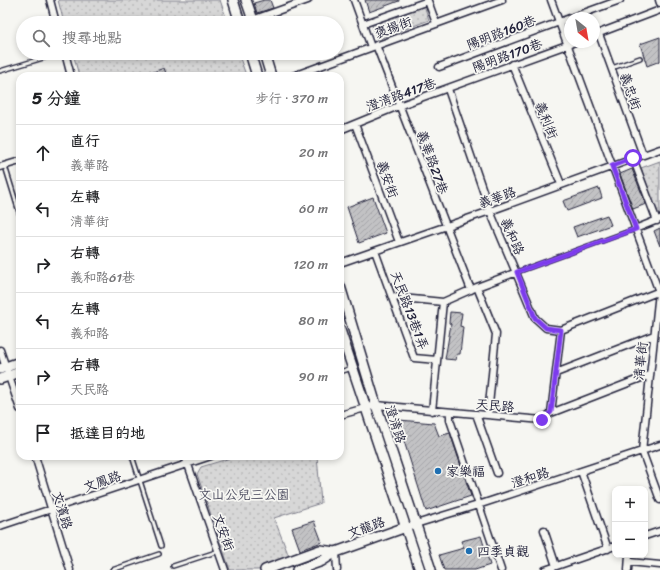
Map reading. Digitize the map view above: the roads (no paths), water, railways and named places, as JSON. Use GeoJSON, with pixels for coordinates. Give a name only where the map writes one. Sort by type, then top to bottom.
{"type":"FeatureCollection","features":[{"type":"Feature","properties":{"kind":"main road"},"geometry":{"type":"LineString","coordinates":[[233,0],[238,16]]}},
{"type":"Feature","properties":{"kind":"main road"},"geometry":{"type":"LineString","coordinates":[[246,0],[251,16]]}},
{"type":"Feature","properties":{"kind":"main road"},"geometry":{"type":"LineString","coordinates":[[252,60],[256,72]]}},
{"type":"Feature","properties":{"kind":"main road"},"geometry":{"type":"LineString","coordinates":[[266,60],[270,72]]}},
{"type":"Feature","properties":{"kind":"main road","name":"澄清路"},"geometry":{"type":"LineString","coordinates":[[344,299],[376,405],[431,570]]}},
{"type":"Feature","properties":{"kind":"main road","name":"澄清路"},"geometry":{"type":"LineString","coordinates":[[344,350],[352,368],[420,570]]}},
{"type":"Feature","properties":{"kind":"main road"},"geometry":{"type":"LineString","coordinates":[[0,378],[5,370],[16,364]]}},
{"type":"Feature","properties":{"kind":"main road"},"geometry":{"type":"LineString","coordinates":[[5,370],[16,371]]}},
{"type":"Feature","properties":{"kind":"main road","name":"文龍路"},"geometry":{"type":"LineString","coordinates":[[297,570],[322,561],[336,552],[406,527]]}},
{"type":"Feature","properties":{"kind":"main road","name":"文龍路"},"geometry":{"type":"LineString","coordinates":[[265,570],[320,550],[336,552]]}},
{"type":"Feature","properties":{"kind":"street"},"geometry":{"type":"LineString","coordinates":[[50,0],[54,16]]}},
{"type":"Feature","properties":{"kind":"street"},"geometry":{"type":"LineString","coordinates":[[266,16],[308,0]]}},
{"type":"Feature","properties":{"kind":"street","name":"義華路27巷"},"geometry":{"type":"LineString","coordinates":[[354,0],[363,24],[401,105],[445,226],[496,334],[488,415]]}},
{"type":"Feature","properties":{"kind":"street","name":"褒揚街"},"geometry":{"type":"LineString","coordinates":[[344,57],[502,0]]}},
{"type":"Feature","properties":{"kind":"street","name":"清華街"},"geometry":{"type":"LineString","coordinates":[[551,0],[564,36]]}},
{"type":"Feature","properties":{"kind":"street","name":"陽明路160巷"},"geometry":{"type":"LineString","coordinates":[[587,12],[620,0]]}},
{"type":"Feature","properties":{"kind":"street"},"geometry":{"type":"LineString","coordinates":[[363,24],[428,1],[436,23]]}},
{"type":"Feature","properties":{"kind":"street"},"geometry":{"type":"LineString","coordinates":[[600,32],[660,10]]}},
{"type":"Feature","properties":{"kind":"street","name":"陽明路160巷"},"geometry":{"type":"LineString","coordinates":[[439,67],[564,20]]}},
{"type":"Feature","properties":{"kind":"street","name":"義忠街"},"geometry":{"type":"LineString","coordinates":[[600,43],[611,68],[642,155]]}},
{"type":"Feature","properties":{"kind":"street","name":"陽明路170巷"},"geometry":{"type":"LineString","coordinates":[[448,89],[512,64],[564,46]]}},
{"type":"Feature","properties":{"kind":"street","name":"清華街"},"geometry":{"type":"LineString","coordinates":[[568,48],[659,292],[642,451],[660,500]]}},
{"type":"Feature","properties":{"kind":"street"},"geometry":{"type":"LineString","coordinates":[[67,60],[71,72]]}},
{"type":"Feature","properties":{"kind":"street","name":"褒揚街"},"geometry":{"type":"LineString","coordinates":[[304,72],[336,60]]}},
{"type":"Feature","properties":{"kind":"street","name":"義利街"},"geometry":{"type":"LineString","coordinates":[[512,64],[561,184]]}},
{"type":"Feature","properties":{"kind":"street","name":"澄清路417巷"},"geometry":{"type":"LineString","coordinates":[[344,128],[401,105],[448,89]]}},
{"type":"Feature","properties":{"kind":"street","name":"義和路"},"geometry":{"type":"LineString","coordinates":[[448,89],[490,211],[517,272],[535,318],[546,328],[561,330]]}},
{"type":"Feature","properties":{"kind":"street","name":"義安街"},"geometry":{"type":"LineString","coordinates":[[355,124],[399,242]]}},
{"type":"Feature","properties":{"kind":"street","name":"義華路"},"geometry":{"type":"LineString","coordinates":[[344,262],[490,211],[660,149]]}},
{"type":"Feature","properties":{"kind":"street"},"geometry":{"type":"LineString","coordinates":[[633,158],[658,220],[636,229]]}},
{"type":"Feature","properties":{"kind":"street"},"geometry":{"type":"LineString","coordinates":[[3,167],[16,162]]}},
{"type":"Feature","properties":{"kind":"street","name":"天民路13巷1弄"},"geometry":{"type":"LineString","coordinates":[[375,251],[414,358],[437,360]]}},
{"type":"Feature","properties":{"kind":"street"},"geometry":{"type":"LineString","coordinates":[[392,297],[443,302],[474,288],[517,272]]}},
{"type":"Feature","properties":{"kind":"street"},"geometry":{"type":"LineString","coordinates":[[551,412],[561,330],[659,292]]}},
{"type":"Feature","properties":{"kind":"street"},"geometry":{"type":"LineString","coordinates":[[432,411],[443,302]]}},
{"type":"Feature","properties":{"kind":"street"},"geometry":{"type":"LineString","coordinates":[[556,373],[654,336]]}},
{"type":"Feature","properties":{"kind":"street"},"geometry":{"type":"LineString","coordinates":[[0,350],[5,370],[16,399]]}},
{"type":"Feature","properties":{"kind":"street","name":"天民路"},"geometry":{"type":"LineString","coordinates":[[365,407],[376,405],[542,420],[551,412],[649,375]]}},
{"type":"Feature","properties":{"kind":"street"},"geometry":{"type":"LineString","coordinates":[[344,414],[365,407]]}},
{"type":"Feature","properties":{"kind":"street"},"geometry":{"type":"LineString","coordinates":[[450,412],[450,420],[501,570]]}},
{"type":"Feature","properties":{"kind":"street"},"geometry":{"type":"LineString","coordinates":[[476,414],[497,473]]}},
{"type":"Feature","properties":{"kind":"street","name":"澄和路"},"geometry":{"type":"LineString","coordinates":[[406,527],[478,506],[660,445]]}},
{"type":"Feature","properties":{"kind":"street","name":"文濱路"},"geometry":{"type":"LineString","coordinates":[[36,460],[70,570]]}},
{"type":"Feature","properties":{"kind":"street","name":"文安街"},"geometry":{"type":"LineString","coordinates":[[186,460],[226,570]]}},
{"type":"Feature","properties":{"kind":"street","name":"文鳳路"},"geometry":{"type":"LineString","coordinates":[[0,526],[52,510],[197,460]]}},
{"type":"Feature","properties":{"kind":"street"},"geometry":{"type":"LineString","coordinates":[[581,471],[608,549]]}},
{"type":"Feature","properties":{"kind":"street"},"geometry":{"type":"LineString","coordinates":[[544,530],[556,566]]}},
{"type":"Feature","properties":{"kind":"street"},"geometry":{"type":"LineString","coordinates":[[648,535],[660,531]]}},
{"type":"Feature","properties":{"kind":"street"},"geometry":{"type":"LineString","coordinates":[[545,570],[612,547]]}},
{"type":"Feature","properties":{"kind":"street"},"geometry":{"type":"LineString","coordinates":[[336,552],[337,570]]}},
{"type":"Feature","properties":{"kind":"street"},"geometry":{"type":"LineString","coordinates":[[628,570],[629,558]]}},
{"type":"Feature","properties":{"kind":"street"},"geometry":{"type":"LineString","coordinates":[[629,562],[660,566]]}},
{"type":"Feature","properties":{"kind":"lane"},"geometry":{"type":"LineString","coordinates":[[611,68],[640,58]]}},
{"type":"Feature","properties":{"kind":"lane"},"geometry":{"type":"LineString","coordinates":[[0,71],[37,60]]}},
{"type":"Feature","properties":{"kind":"lane"},"geometry":{"type":"LineString","coordinates":[[3,167],[16,204]]}},
{"type":"Feature","properties":{"kind":"lane"},"geometry":{"type":"LineString","coordinates":[[517,272],[636,229]]}},
{"type":"Feature","properties":{"kind":"lane"},"geometry":{"type":"LineString","coordinates":[[344,371],[352,368]]}},
{"type":"Feature","properties":{"kind":"lane"},"geometry":{"type":"LineString","coordinates":[[133,460],[161,546]]}},
{"type":"Feature","properties":{"kind":"lane"},"geometry":{"type":"LineString","coordinates":[[173,566],[219,550]]}},
{"type":"Feature","properties":{"kind":"lane"},"geometry":{"type":"LineString","coordinates":[[112,570],[159,554]]}},
{"type":"Feature","properties":{"kind":"place","name":"家樂福"},"geometry":{"type":"Point","coordinates":[438,471]}},
{"type":"Feature","properties":{"kind":"place","name":"四季貞觀"},"geometry":{"type":"Point","coordinates":[469,551]}},
{"type":"Feature","properties":{"kind":"park label","name":"文山公兒三公園"},"geometry":{"type":"Point","coordinates":[244,494]}}]}
